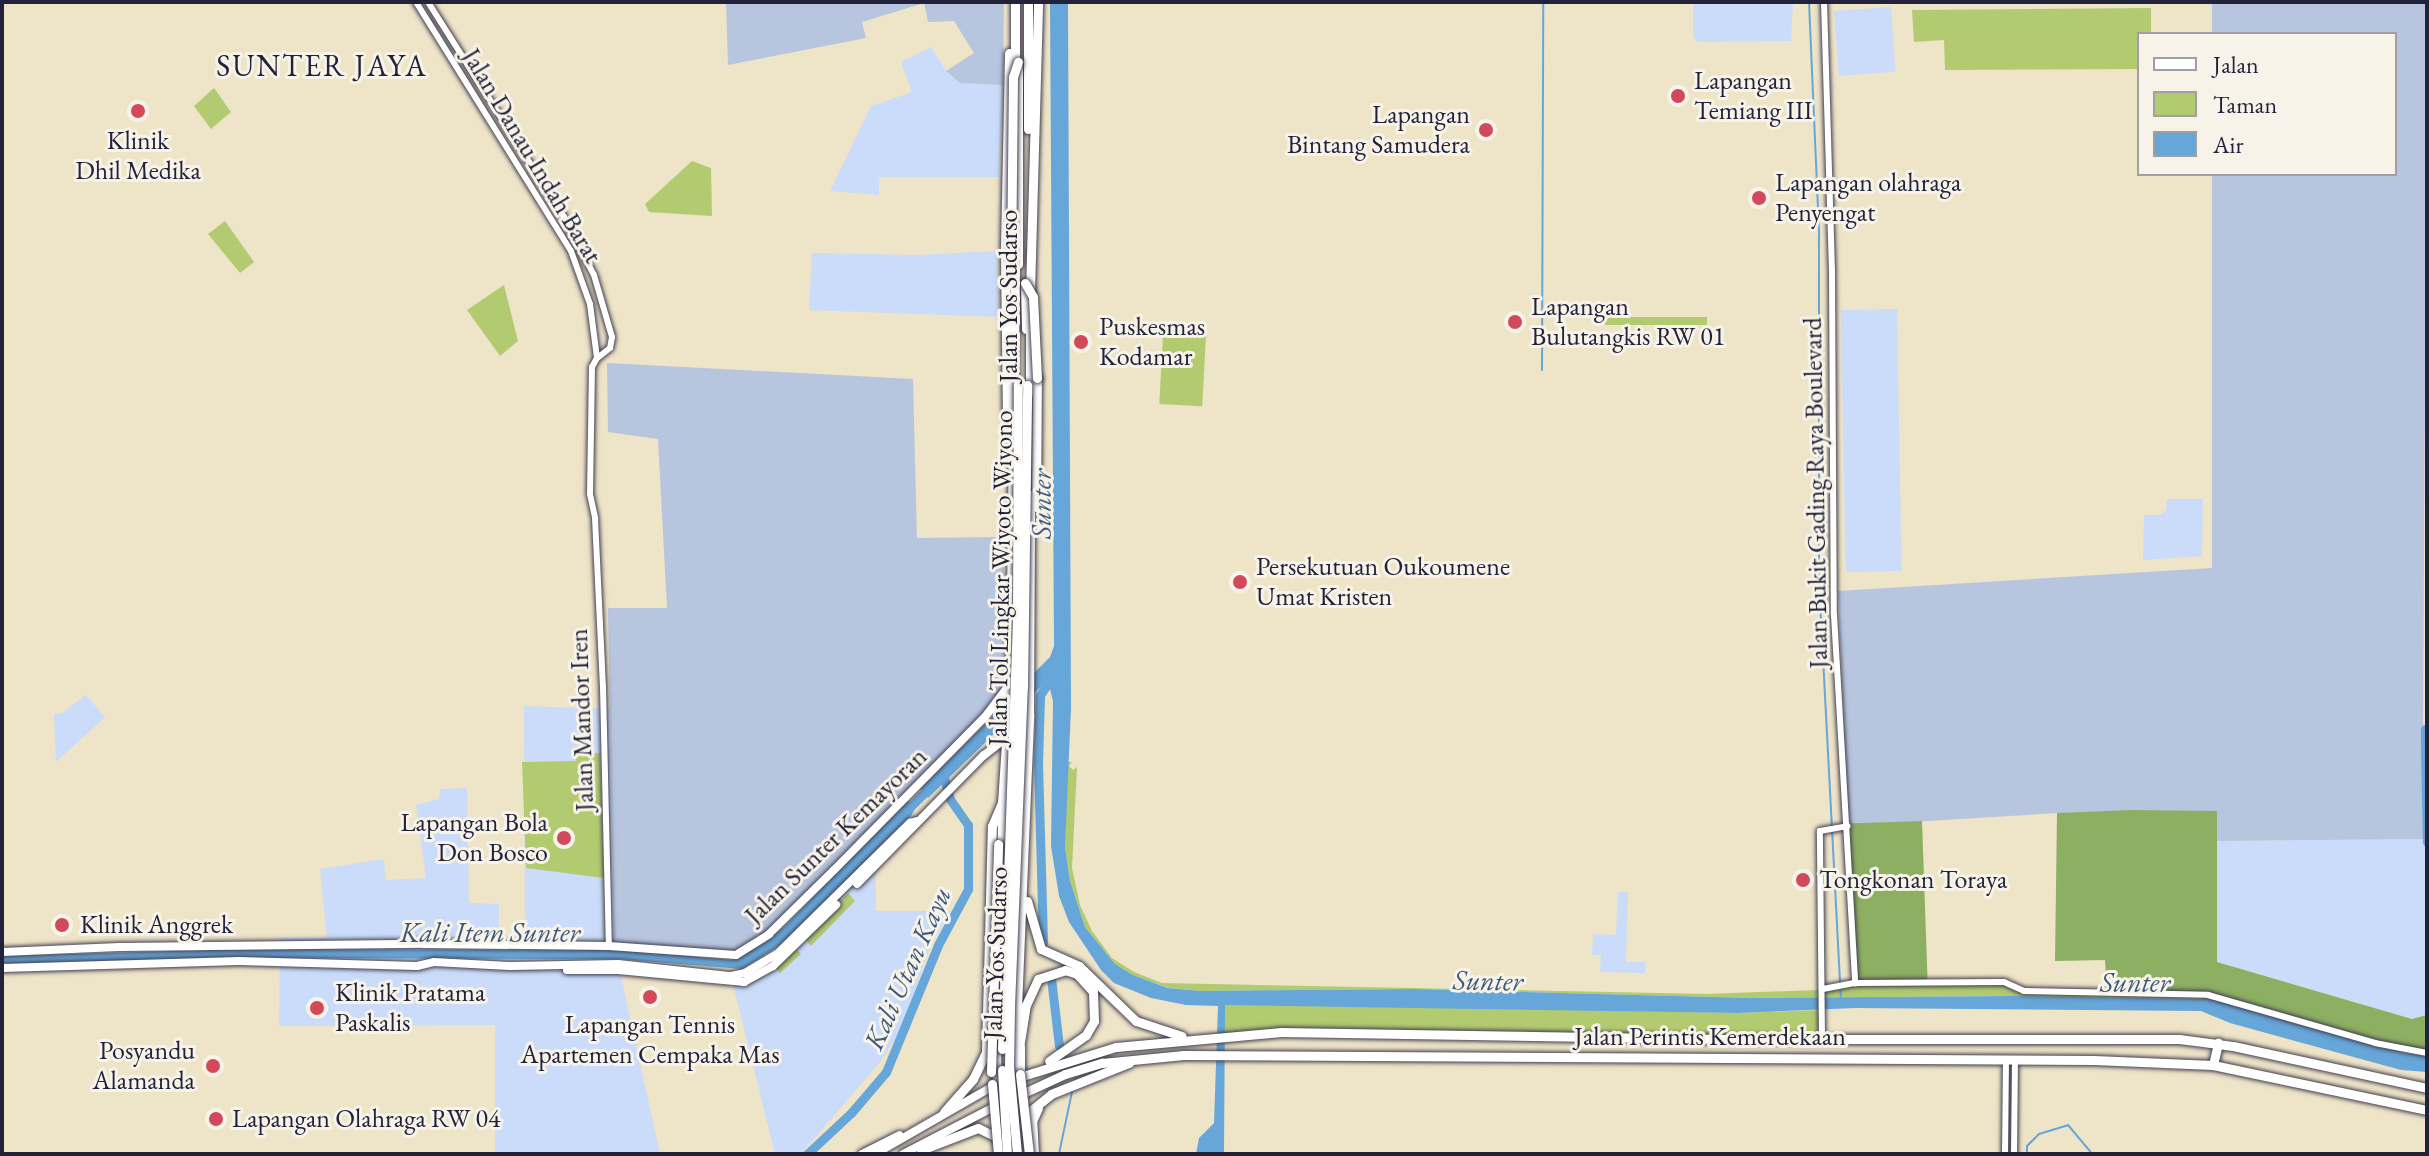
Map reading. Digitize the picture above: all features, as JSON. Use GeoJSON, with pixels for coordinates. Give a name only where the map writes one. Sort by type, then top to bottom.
{"type":"FeatureCollection","features":[{"type":"Feature","properties":{"kind":"highway","name":"Jalan Tol Lingkar Wiyoto Wiyono"},"geometry":{"type":"LineString","coordinates":[[1019,1154],[1010,1021],[1024,649],[1028,2]]}},
{"type":"Feature","properties":{"kind":"highway","name":"Jalan Yos Sudarso"},"geometry":{"type":"LineString","coordinates":[[1017,1076],[1031,592],[1029,280],[1038,2]]}},
{"type":"Feature","properties":{"kind":"highway","name":"Jalan Tol Lingkar Wiyoto Wiyono"},"geometry":{"type":"LineString","coordinates":[[1002,1154],[1002,1049],[1017,619],[1018,62],[1013,8]]}},
{"type":"Feature","properties":{"kind":"highway","name":"Jalan Yos Sudarso"},"geometry":{"type":"LineString","coordinates":[[994,1084],[998,844],[1010,682],[1016,102],[1013,8]]}},
{"type":"Feature","properties":{"kind":"highway","name":"Jalan Yos Sudarso"},"geometry":{"type":"LineString","coordinates":[[1012,465],[1007,410],[1007,111],[1013,8]]}},
{"type":"Feature","properties":{"kind":"highway"},"geometry":{"type":"LineString","coordinates":[[1007,410],[1010,402],[1012,99],[1018,62]]}},
{"type":"Feature","properties":{"kind":"highway"},"geometry":{"type":"LineString","coordinates":[[1007,111],[1016,102]]}},
{"type":"Feature","properties":{"kind":"highway"},"geometry":{"type":"LineString","coordinates":[[1025,283],[1033,297],[1038,393],[1035,584],[1031,592]]}},
{"type":"Feature","properties":{"kind":"highway"},"geometry":{"type":"LineString","coordinates":[[1013,393],[1022,399],[1028,390]]}},
{"type":"Feature","properties":{"kind":"highway"},"geometry":{"type":"LineString","coordinates":[[1013,453],[1021,448],[1027,453]]}},
{"type":"Feature","properties":{"kind":"highway"},"geometry":{"type":"LineString","coordinates":[[958,1098],[976,1074],[986,1052],[992,826],[1002,803]]}},
{"type":"Feature","properties":{"kind":"highway","name":"Jalan Yos Sudarso"},"geometry":{"type":"LineString","coordinates":[[994,1084],[1002,803]]}},
{"type":"Feature","properties":{"kind":"highway","name":"Jalan Yos Sudarso"},"geometry":{"type":"LineString","coordinates":[[1017,1076],[1026,905],[1025,831]]}},
{"type":"Feature","properties":{"kind":"highway"},"geometry":{"type":"LineString","coordinates":[[1002,873],[1011,878],[1022,873]]}},
{"type":"Feature","properties":{"kind":"highway"},"geometry":{"type":"LineString","coordinates":[[1026,905],[1035,939],[1044,951],[1084,970],[1136,1021],[1160,1032],[1202,1038]]}},
{"type":"Feature","properties":{"kind":"highway"},"geometry":{"type":"LineString","coordinates":[[994,1084],[1061,1060],[1086,1035],[1095,1014],[1093,992],[1071,971],[1046,974],[1034,984],[1020,1042]]}},
{"type":"Feature","properties":{"kind":"highway","name":"Jalan Perintis Kemerdekaan"},"geometry":{"type":"LineString","coordinates":[[1061,1060],[1143,1043],[1281,1032],[2179,1039],[2218,1043],[2427,1088]]}},
{"type":"Feature","properties":{"kind":"highway"},"geometry":{"type":"LineString","coordinates":[[2213,1065],[2218,1043]]}},
{"type":"Feature","properties":{"kind":"highway"},"geometry":{"type":"LineString","coordinates":[[944,1112],[982,1077],[996,1052]]}},
{"type":"Feature","properties":{"kind":"highway","name":"Jalan Perintis Kemerdekaan"},"geometry":{"type":"LineString","coordinates":[[998,1105],[1010,1094],[1118,1059],[1224,1054],[2010,1060],[2213,1065],[2427,1110]]}},
{"type":"Feature","properties":{"kind":"highway"},"geometry":{"type":"LineString","coordinates":[[1019,1135],[1029,1112],[1051,1094],[1144,1058]]}},
{"type":"Feature","properties":{"kind":"highway"},"geometry":{"type":"LineString","coordinates":[[1017,1076],[1010,1094],[1019,1135],[1019,1154]]}},
{"type":"Feature","properties":{"kind":"highway"},"geometry":{"type":"LineString","coordinates":[[1017,1076],[1031,1154]]}},
{"type":"Feature","properties":{"kind":"highway"},"geometry":{"type":"LineString","coordinates":[[994,1084],[1002,1154]]}},
{"type":"Feature","properties":{"kind":"highway"},"geometry":{"type":"LineString","coordinates":[[994,1084],[1002,1154]]}},
{"type":"Feature","properties":{"kind":"highway"},"geometry":{"type":"LineString","coordinates":[[994,1084],[1010,1094]]}},
{"type":"Feature","properties":{"kind":"highway"},"geometry":{"type":"LineString","coordinates":[[1031,1154],[1032,1121],[1051,1094]]}},
{"type":"Feature","properties":{"kind":"highway"},"geometry":{"type":"LineString","coordinates":[[918,1152],[978,1128],[1001,1139]]}},
{"type":"Feature","properties":{"kind":"main road","name":"Jalan Sunter Kemayoran"},"geometry":{"type":"LineString","coordinates":[[2,952],[250,944],[609,946],[712,956],[741,953],[769,934],[1007,699]]}},
{"type":"Feature","properties":{"kind":"main road"},"geometry":{"type":"LineString","coordinates":[[2,968],[239,961],[516,967],[618,964],[731,976],[745,973],[777,954],[1007,732]]}},
{"type":"Feature","properties":{"kind":"main road"},"geometry":{"type":"LineString","coordinates":[[875,1154],[994,1084]]}},
{"type":"Feature","properties":{"kind":"main road"},"geometry":{"type":"LineString","coordinates":[[903,1154],[998,1105]]}},
{"type":"Feature","properties":{"kind":"main road"},"geometry":{"type":"LineString","coordinates":[[862,1154],[888,1138],[908,1133]]}},
{"type":"Feature","properties":{"kind":"main road"},"geometry":{"type":"LineString","coordinates":[[918,1152],[930,1139]]}},
{"type":"Feature","properties":{"kind":"street","name":"Jalan Danau Indah Barat"},"geometry":{"type":"LineString","coordinates":[[416,2],[576,261],[590,304],[597,358]]}},
{"type":"Feature","properties":{"kind":"street","name":"Jalan Danau Indah Barat"},"geometry":{"type":"LineString","coordinates":[[428,2],[564,217],[594,275],[612,337],[610,348],[597,358]]}},
{"type":"Feature","properties":{"kind":"street","name":"Jalan Bukit Gading Raya Boulevard"},"geometry":{"type":"LineString","coordinates":[[1824,2],[1832,270],[1834,615],[1853,983]]}},
{"type":"Feature","properties":{"kind":"street","name":"Jalan Mandor Iren"},"geometry":{"type":"LineString","coordinates":[[597,358],[592,367],[590,494],[595,518],[603,687],[609,946]]}},
{"type":"Feature","properties":{"kind":"street"},"geometry":{"type":"LineString","coordinates":[[1822,1038],[1825,989],[1823,830],[1845,827]]}},
{"type":"Feature","properties":{"kind":"street"},"geometry":{"type":"LineString","coordinates":[[1825,989],[1853,983],[2004,982],[2024,991],[2208,995],[2375,1043],[2427,1053]]}},
{"type":"Feature","properties":{"kind":"street"},"geometry":{"type":"LineString","coordinates":[[2005,1154],[2010,1060]]}},
{"type":"Feature","properties":{"kind":"street"},"geometry":{"type":"LineString","coordinates":[[2010,1060],[2014,1154]]}},
{"type":"Feature","properties":{"kind":"shaded area"},"geometry":{"type":"Polygon","coordinates":[[[726,2],[1004,2],[1003,85],[960,83],[946,71],[974,53],[954,21],[928,22],[924,3],[862,22],[866,38],[728,65],[726,2]]]}},
{"type":"Feature","properties":{"kind":"shaded area"},"geometry":{"type":"Polygon","coordinates":[[[1693,2],[1793,2],[1791,41],[1698,42],[1693,37],[1693,2]]]}},
{"type":"Feature","properties":{"kind":"shaded area"},"geometry":{"type":"Polygon","coordinates":[[[2212,2],[2427,2],[2423,746],[2427,839],[2217,841],[2216,811],[2057,813],[1848,826],[1838,591],[2212,568],[2212,176],[2397,176],[2397,32],[2212,32],[2212,2]]]}},
{"type":"Feature","properties":{"kind":"shaded area"},"geometry":{"type":"Polygon","coordinates":[[[1891,7],[1896,72],[1839,76],[1834,11],[1891,7]]]}},
{"type":"Feature","properties":{"kind":"shaded area"},"geometry":{"type":"Polygon","coordinates":[[[931,47],[946,71],[960,83],[1003,85],[999,177],[879,177],[879,195],[830,191],[871,106],[912,92],[901,62],[931,47]]]}},
{"type":"Feature","properties":{"kind":"shaded area"},"geometry":{"type":"Polygon","coordinates":[[[997,251],[999,317],[809,310],[812,253],[918,255],[997,251]]]}},
{"type":"Feature","properties":{"kind":"shaded area"},"geometry":{"type":"Polygon","coordinates":[[[1897,309],[1902,571],[1846,572],[1841,310],[1897,309]]]}},
{"type":"Feature","properties":{"kind":"shaded area"},"geometry":{"type":"Polygon","coordinates":[[[607,363],[913,379],[917,538],[1003,537],[1008,688],[769,934],[736,955],[614,944],[608,608],[667,608],[658,439],[608,432],[607,363]]]}},
{"type":"Feature","properties":{"kind":"shaded area"},"geometry":{"type":"Polygon","coordinates":[[[2167,499],[2203,499],[2202,556],[2143,560],[2144,515],[2161,515],[2166,510],[2167,499]]]}},
{"type":"Feature","properties":{"kind":"shaded area"},"geometry":{"type":"Polygon","coordinates":[[[86,695],[105,717],[56,762],[54,714],[62,713],[86,695]]]}},
{"type":"Feature","properties":{"kind":"shaded area"},"geometry":{"type":"Polygon","coordinates":[[[524,706],[610,709],[614,944],[660,1154],[495,1154],[495,1025],[279,1026],[280,938],[327,938],[320,869],[384,859],[386,880],[426,878],[416,805],[439,799],[440,789],[467,788],[469,903],[499,904],[499,939],[525,939],[524,706]]]}},
{"type":"Feature","properties":{"kind":"shaded area"},"geometry":{"type":"Polygon","coordinates":[[[2427,839],[2427,1015],[2412,1019],[2217,962],[2217,841],[2427,839]]]}},
{"type":"Feature","properties":{"kind":"shaded area"},"geometry":{"type":"Polygon","coordinates":[[[876,857],[876,911],[952,911],[932,942],[900,1032],[880,1062],[801,1154],[775,1154],[731,976],[760,966],[876,857]]]}},
{"type":"Feature","properties":{"kind":"shaded area"},"geometry":{"type":"Polygon","coordinates":[[[1618,892],[1628,892],[1626,962],[1645,962],[1645,973],[1600,972],[1601,955],[1592,955],[1593,934],[1616,935],[1618,892]]]}},
{"type":"Feature","properties":{"kind":"green space"},"geometry":{"type":"Polygon","coordinates":[[[2151,8],[2151,32],[2137,32],[2137,69],[1945,70],[1944,40],[1914,42],[1912,10],[2151,8]]]}},
{"type":"Feature","properties":{"kind":"green space"},"geometry":{"type":"Polygon","coordinates":[[[214,88],[231,112],[211,129],[194,106],[214,88]]]}},
{"type":"Feature","properties":{"kind":"green space"},"geometry":{"type":"Polygon","coordinates":[[[692,161],[711,168],[712,216],[649,212],[645,204],[692,161]]]}},
{"type":"Feature","properties":{"kind":"green space"},"geometry":{"type":"Polygon","coordinates":[[[225,221],[254,262],[240,273],[208,234],[225,221]]]}},
{"type":"Feature","properties":{"kind":"green space"},"geometry":{"type":"Polygon","coordinates":[[[504,285],[518,341],[500,356],[467,310],[504,285]]]}},
{"type":"Feature","properties":{"kind":"green space"},"geometry":{"type":"Polygon","coordinates":[[[1605,317],[1707,317],[1707,325],[1605,325],[1605,317]]]}},
{"type":"Feature","properties":{"kind":"green space"},"geometry":{"type":"Polygon","coordinates":[[[1163,334],[1206,336],[1202,406],[1159,404],[1163,334]]]}},
{"type":"Feature","properties":{"kind":"green space","name":"Lapangan Bola Don Bosco"},"geometry":{"type":"Polygon","coordinates":[[[600,753],[604,878],[526,868],[522,762],[576,761],[576,754],[600,753]]]}},
{"type":"Feature","properties":{"kind":"green space"},"geometry":{"type":"Polygon","coordinates":[[[1067,762],[1072,762],[1069,766],[1073,770],[1077,767],[1072,868],[1080,905],[1092,931],[1112,958],[1134,972],[1162,983],[1706,994],[1818,990],[1855,983],[2004,982],[2019,990],[2208,995],[2211,999],[2004,996],[1751,998],[1414,989],[1200,991],[1169,988],[1133,975],[1115,964],[1085,927],[1070,881],[1065,847],[1067,762]]]}},
{"type":"Feature","properties":{"kind":"green space"},"geometry":{"type":"Polygon","coordinates":[[[2217,811],[2217,962],[2412,1019],[2427,1015],[2427,1052],[2409,1051],[2208,995],[2107,992],[2105,960],[2055,961],[2057,813],[2217,811]]]}},
{"type":"Feature","properties":{"kind":"green space"},"geometry":{"type":"Polygon","coordinates":[[[1922,821],[1928,982],[1854,984],[1848,824],[1922,821]]]}},
{"type":"Feature","properties":{"kind":"green space"},"geometry":{"type":"Polygon","coordinates":[[[848,893],[855,901],[811,946],[804,938],[795,947],[801,954],[780,973],[773,965],[750,979],[627,965],[745,973],[807,935],[848,893]]]}},
{"type":"Feature","properties":{"kind":"green space"},"geometry":{"type":"Polygon","coordinates":[[[1224,1005],[1738,1013],[1823,1010],[1822,1038],[1223,1036],[1224,1005]]]}},
{"type":"Feature","properties":{"kind":"water"},"geometry":{"type":"Polygon","coordinates":[[[1050,2],[1068,2],[1071,708],[1065,847],[1070,881],[1085,927],[1115,964],[1133,975],[1168,988],[1200,991],[1414,989],[1751,998],[2012,996],[2212,999],[2405,1053],[2427,1055],[2427,1072],[2401,1070],[2230,1023],[2201,1011],[1855,1008],[1738,1013],[1225,1005],[1224,1154],[1196,1154],[1199,1138],[1214,1123],[1218,1006],[1186,1005],[1151,998],[1114,983],[1101,970],[1069,922],[1059,896],[1051,846],[1053,701],[1048,681],[1034,693],[1033,674],[1050,657],[1054,646],[1050,2]]]}},
{"type":"Feature","properties":{"kind":"water"},"geometry":{"type":"Polygon","coordinates":[[[998,711],[998,730],[928,798],[920,789],[998,711]]]}},
{"type":"Feature","properties":{"kind":"water"},"geometry":{"type":"Polygon","coordinates":[[[908,801],[915,809],[911,816],[788,940],[742,969],[618,959],[245,958],[2,965],[2,956],[245,949],[620,950],[732,960],[764,943],[784,927],[908,801]]]}},
{"type":"Feature","properties":{"kind":"waterway"},"geometry":{"type":"LineString","coordinates":[[1542,370],[1543,2]]}},
{"type":"Feature","properties":{"kind":"waterway"},"geometry":{"type":"LineString","coordinates":[[1809,2],[1819,235],[1819,581],[1841,1000]]}},
{"type":"Feature","properties":{"kind":"waterway"},"geometry":{"type":"LineString","coordinates":[[1043,942],[1038,764],[1040,695],[1055,673]]}},
{"type":"Feature","properties":{"kind":"waterway"},"geometry":{"type":"LineString","coordinates":[[2425,729],[2425,745]]}},
{"type":"Feature","properties":{"kind":"waterway"},"geometry":{"type":"LineString","coordinates":[[2425,749],[2427,842]]}},
{"type":"Feature","properties":{"kind":"waterway","name":"Kali Utan Kayu"},"geometry":{"type":"LineString","coordinates":[[807,1154],[851,1113],[886,1072],[938,945],[968,889],[968,825],[950,799],[943,774]]}},
{"type":"Feature","properties":{"kind":"waterway"},"geometry":{"type":"LineString","coordinates":[[905,812],[931,786]]}},
{"type":"Feature","properties":{"kind":"waterway"},"geometry":{"type":"LineString","coordinates":[[1051,978],[1059,1046]]}},
{"type":"Feature","properties":{"kind":"waterway"},"geometry":{"type":"LineString","coordinates":[[1059,1154],[1072,1092]]}},
{"type":"Feature","properties":{"kind":"waterway"},"geometry":{"type":"LineString","coordinates":[[2027,1154],[2027,1146],[2039,1134],[2068,1125],[2092,1154]]}},
{"type":"Feature","properties":{"kind":"place","name":"Lapangan Temiang III"},"geometry":{"type":"Point","coordinates":[1678,96]}},
{"type":"Feature","properties":{"kind":"place","name":"Klinik Dhil Medika"},"geometry":{"type":"Point","coordinates":[138,111]}},
{"type":"Feature","properties":{"kind":"place","name":"Lapangan Bintang Samudera"},"geometry":{"type":"Point","coordinates":[1486,130]}},
{"type":"Feature","properties":{"kind":"place","name":"Lapangan olahraga Penyengat"},"geometry":{"type":"Point","coordinates":[1759,198]}},
{"type":"Feature","properties":{"kind":"place","name":"Lapangan Bulutangkis RW 01"},"geometry":{"type":"Point","coordinates":[1515,322]}},
{"type":"Feature","properties":{"kind":"place","name":"Puskesmas Kodamar"},"geometry":{"type":"Point","coordinates":[1081,342]}},
{"type":"Feature","properties":{"kind":"place","name":"Persekutuan Oukoumene Umat Kristen"},"geometry":{"type":"Point","coordinates":[1240,582]}},
{"type":"Feature","properties":{"kind":"place","name":"Lapangan Bola Don Bosco"},"geometry":{"type":"Point","coordinates":[564,838]}},
{"type":"Feature","properties":{"kind":"place","name":"Tongkonan Toraya"},"geometry":{"type":"Point","coordinates":[1803,880]}},
{"type":"Feature","properties":{"kind":"place","name":"Klinik Anggrek"},"geometry":{"type":"Point","coordinates":[62,925]}},
{"type":"Feature","properties":{"kind":"place","name":"Lapangan Tennis Apartemen Cempaka Mas"},"geometry":{"type":"Point","coordinates":[650,997]}},
{"type":"Feature","properties":{"kind":"place","name":"Klinik Pratama Paskalis"},"geometry":{"type":"Point","coordinates":[317,1008]}},
{"type":"Feature","properties":{"kind":"place","name":"Posyandu Alamanda"},"geometry":{"type":"Point","coordinates":[213,1066]}},
{"type":"Feature","properties":{"kind":"place","name":"Lapangan Olahraga RW 04"},"geometry":{"type":"Point","coordinates":[216,1119]}},
{"type":"Feature","properties":{"kind":"district","name":"SUNTER JAYA"},"geometry":{"type":"Point","coordinates":[322,66]}},
{"type":"Feature","properties":{"kind":"water label","name":"Sunter"},"geometry":{"type":"Point","coordinates":[1041,504]}},
{"type":"Feature","properties":{"kind":"water label","name":"Kali Item Sunter"},"geometry":{"type":"Point","coordinates":[490,932]}},
{"type":"Feature","properties":{"kind":"water label","name":"Sunter"},"geometry":{"type":"Point","coordinates":[1488,980]}},
{"type":"Feature","properties":{"kind":"water label","name":"Sunter"},"geometry":{"type":"Point","coordinates":[2135,982]}}]}
